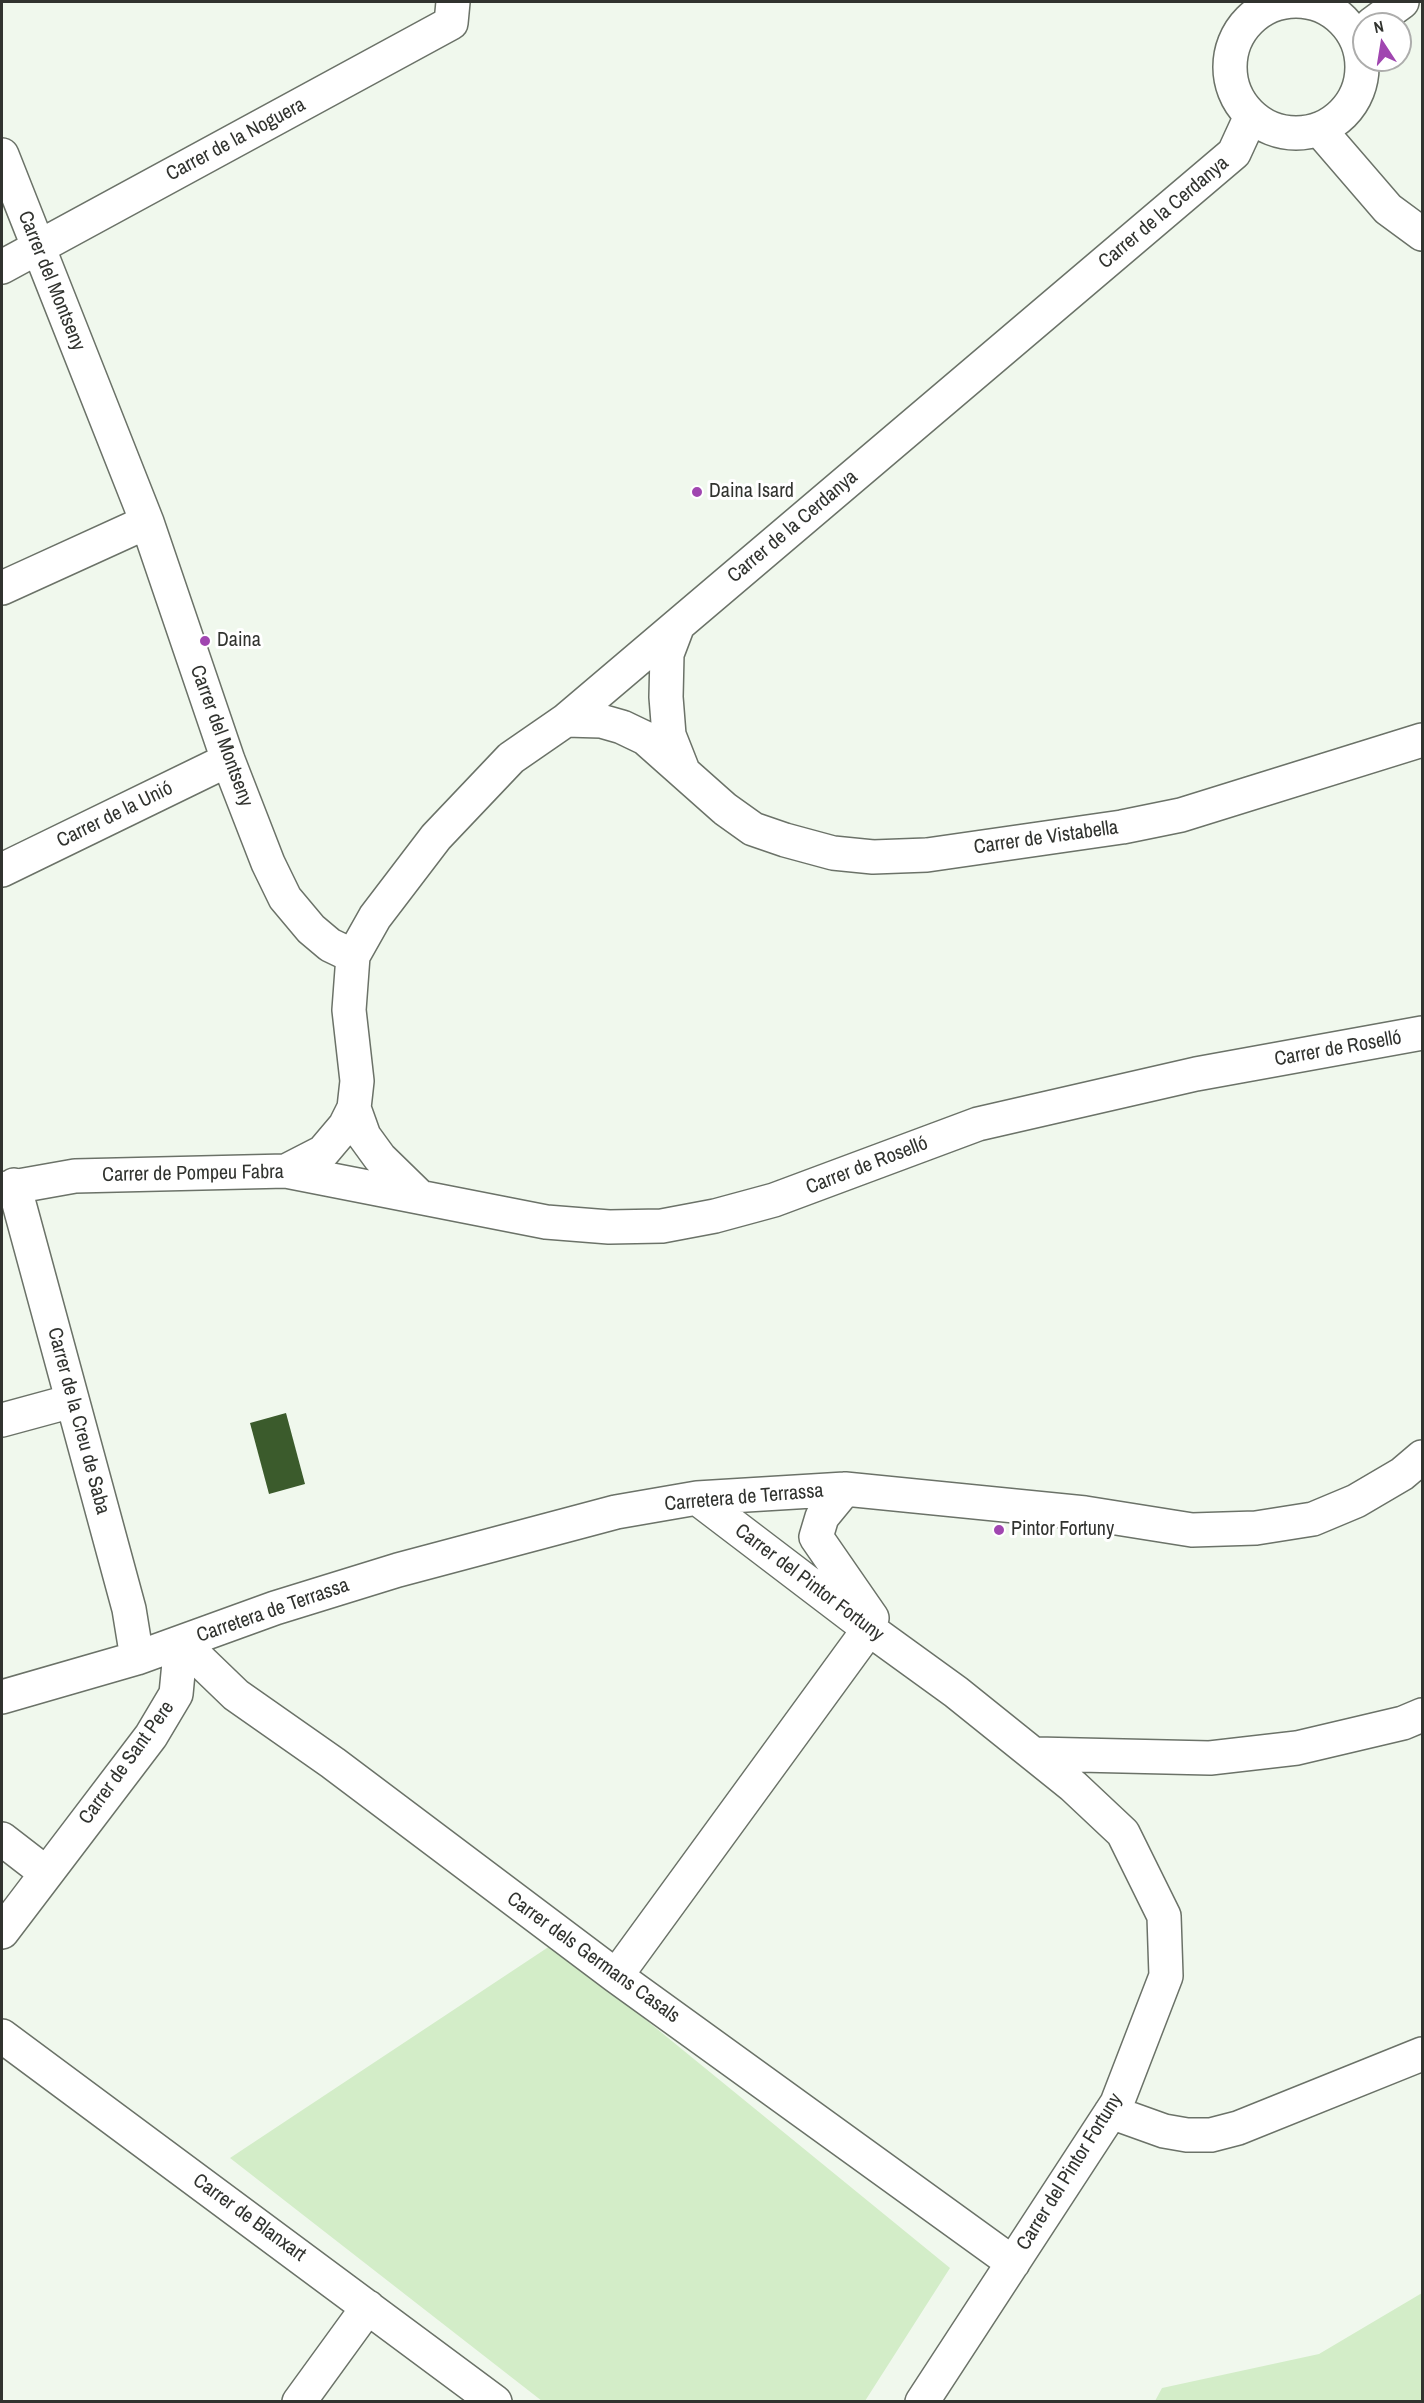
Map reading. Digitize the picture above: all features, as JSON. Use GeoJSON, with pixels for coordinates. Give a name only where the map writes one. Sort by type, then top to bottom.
{"type":"FeatureCollection","features":[{"type":"Feature","properties":{"kind":"street","name":"Carrer de la Noguera"},"geometry":{"type":"LineString","coordinates":[[2,267],[451,23],[453,2]]}},
{"type":"Feature","properties":{"kind":"street"},"geometry":{"type":"LineString","coordinates":[[1352,25],[1326,8],[1306,2],[1285,2],[1265,8],[1248,21],[1236,38],[1230,58],[1231,79],[1238,99],[1251,116],[1266,126],[1283,132],[1301,133],[1319,129],[1338,118],[1353,101],[1361,80],[1361,72]]}},
{"type":"Feature","properties":{"kind":"street"},"geometry":{"type":"LineString","coordinates":[[1388,12],[1402,2]]}},
{"type":"Feature","properties":{"kind":"street","name":"Carrer de la Cerdanya"},"geometry":{"type":"LineString","coordinates":[[353,956],[375,917],[436,837],[511,758],[566,720],[1234,153],[1251,116]]}},
{"type":"Feature","properties":{"kind":"street"},"geometry":{"type":"LineString","coordinates":[[1319,129],[1388,209],[1422,234]]}},
{"type":"Feature","properties":{"kind":"street","name":"Carrer del Montseny"},"geometry":{"type":"LineString","coordinates":[[2,154],[37,248],[147,522],[228,760],[268,863],[285,898],[310,929],[330,945],[353,956]]}},
{"type":"Feature","properties":{"kind":"street"},"geometry":{"type":"LineString","coordinates":[[2,588],[147,522]]}},
{"type":"Feature","properties":{"kind":"street","name":"Carrer de Vistabella"},"geometry":{"type":"LineString","coordinates":[[678,625],[667,654],[666,697],[669,735],[683,771]]}},
{"type":"Feature","properties":{"kind":"street","name":"Carrer de Vistabella"},"geometry":{"type":"LineString","coordinates":[[566,720],[601,721],[622,727],[645,738],[725,808],[753,829],[833,853],[873,857],[927,855],[1122,827],[1181,815],[1422,740]]}},
{"type":"Feature","properties":{"kind":"street","name":"Carrer de la Unió"},"geometry":{"type":"LineString","coordinates":[[2,870],[228,760]]}},
{"type":"Feature","properties":{"kind":"street"},"geometry":{"type":"LineString","coordinates":[[286,1171],[323,1152],[345,1126],[354,1108],[357,1080],[349,1010],[353,956]]}},
{"type":"Feature","properties":{"kind":"street","name":"Carrer de Roselló"},"geometry":{"type":"LineString","coordinates":[[420,1197],[546,1222],[609,1227],[662,1226],[715,1216],[774,1200],[978,1124],[1197,1074],[1422,1034]]}},
{"type":"Feature","properties":{"kind":"street"},"geometry":{"type":"LineString","coordinates":[[354,1108],[364,1136],[380,1158],[420,1197]]}},
{"type":"Feature","properties":{"kind":"street","name":"Carrer de Pompeu Fabra"},"geometry":{"type":"LineString","coordinates":[[8,1187],[75,1176],[286,1171],[420,1197]]}},
{"type":"Feature","properties":{"kind":"street","name":"Carrer de la Creu de Saba"},"geometry":{"type":"LineString","coordinates":[[8,1187],[72,1401],[129,1609],[137,1658]]}},
{"type":"Feature","properties":{"kind":"street"},"geometry":{"type":"LineString","coordinates":[[2,1420],[72,1401]]}},
{"type":"Feature","properties":{"kind":"street","name":"Carretera de Terrassa"},"geometry":{"type":"LineString","coordinates":[[2,1697],[137,1658],[275,1608],[410,1567],[616,1512],[697,1498],[845,1489],[1085,1513],[1192,1530],[1256,1528],[1312,1519],[1356,1501],[1402,1474],[1422,1457]]}},
{"type":"Feature","properties":{"kind":"street","name":"Carrer del Pintor Fortuny"},"geometry":{"type":"LineString","coordinates":[[845,1489],[822,1517],[816,1537],[881,1638]]}},
{"type":"Feature","properties":{"kind":"street","name":"Carrer del Pintor Fortuny"},"geometry":{"type":"LineString","coordinates":[[697,1498],[1036,1754],[1123,1833],[1164,1916],[1166,1976],[1117,2103],[922,2402]]}},
{"type":"Feature","properties":{"kind":"street"},"geometry":{"type":"LineString","coordinates":[[616,1976],[881,1638]]}},
{"type":"Feature","properties":{"kind":"street","name":"Carrer de Sant Pere"},"geometry":{"type":"LineString","coordinates":[[2,1932],[151,1736],[176,1694],[182,1642]]}},
{"type":"Feature","properties":{"kind":"street","name":"Carrer dels Germans Casals"},"geometry":{"type":"LineString","coordinates":[[182,1642],[236,1695],[333,1764],[616,1976],[1012,2263]]}},
{"type":"Feature","properties":{"kind":"street"},"geometry":{"type":"LineString","coordinates":[[1036,1754],[1210,1758],[1297,1748],[1403,1723],[1422,1715]]}},
{"type":"Feature","properties":{"kind":"street"},"geometry":{"type":"LineString","coordinates":[[2,1839],[46,1873]]}},
{"type":"Feature","properties":{"kind":"street","name":"Carrer de Blanxart"},"geometry":{"type":"LineString","coordinates":[[2,2036],[495,2402]]}},
{"type":"Feature","properties":{"kind":"street"},"geometry":{"type":"LineString","coordinates":[[1111,2112],[1164,2131],[1187,2135],[1211,2134],[1238,2128],[1422,2054]]}},
{"type":"Feature","properties":{"kind":"street"},"geometry":{"type":"LineString","coordinates":[[299,2402],[368,2307]]}},
{"type":"Feature","properties":{"kind":"green space"},"geometry":{"type":"Polygon","coordinates":[[[553,1944],[950,2268],[865,2401],[542,2401],[230,2158],[553,1944]]]}},
{"type":"Feature","properties":{"kind":"green space"},"geometry":{"type":"Polygon","coordinates":[[[1422,2293],[1422,2401],[1155,2401],[1162,2388],[1319,2354],[1422,2293]]]}},
{"type":"Feature","properties":{"kind":"building"},"geometry":{"type":"Polygon","coordinates":[[[286,1413],[305,1484],[269,1494],[250,1423],[286,1413]]]}},
{"type":"Feature","properties":{"kind":"place","name":"Daina Isard"},"geometry":{"type":"Point","coordinates":[697,492]}},
{"type":"Feature","properties":{"kind":"place","name":"Daina"},"geometry":{"type":"Point","coordinates":[205,641]}},
{"type":"Feature","properties":{"kind":"place","name":"Pintor Fortuny"},"geometry":{"type":"Point","coordinates":[999,1530]}}]}
